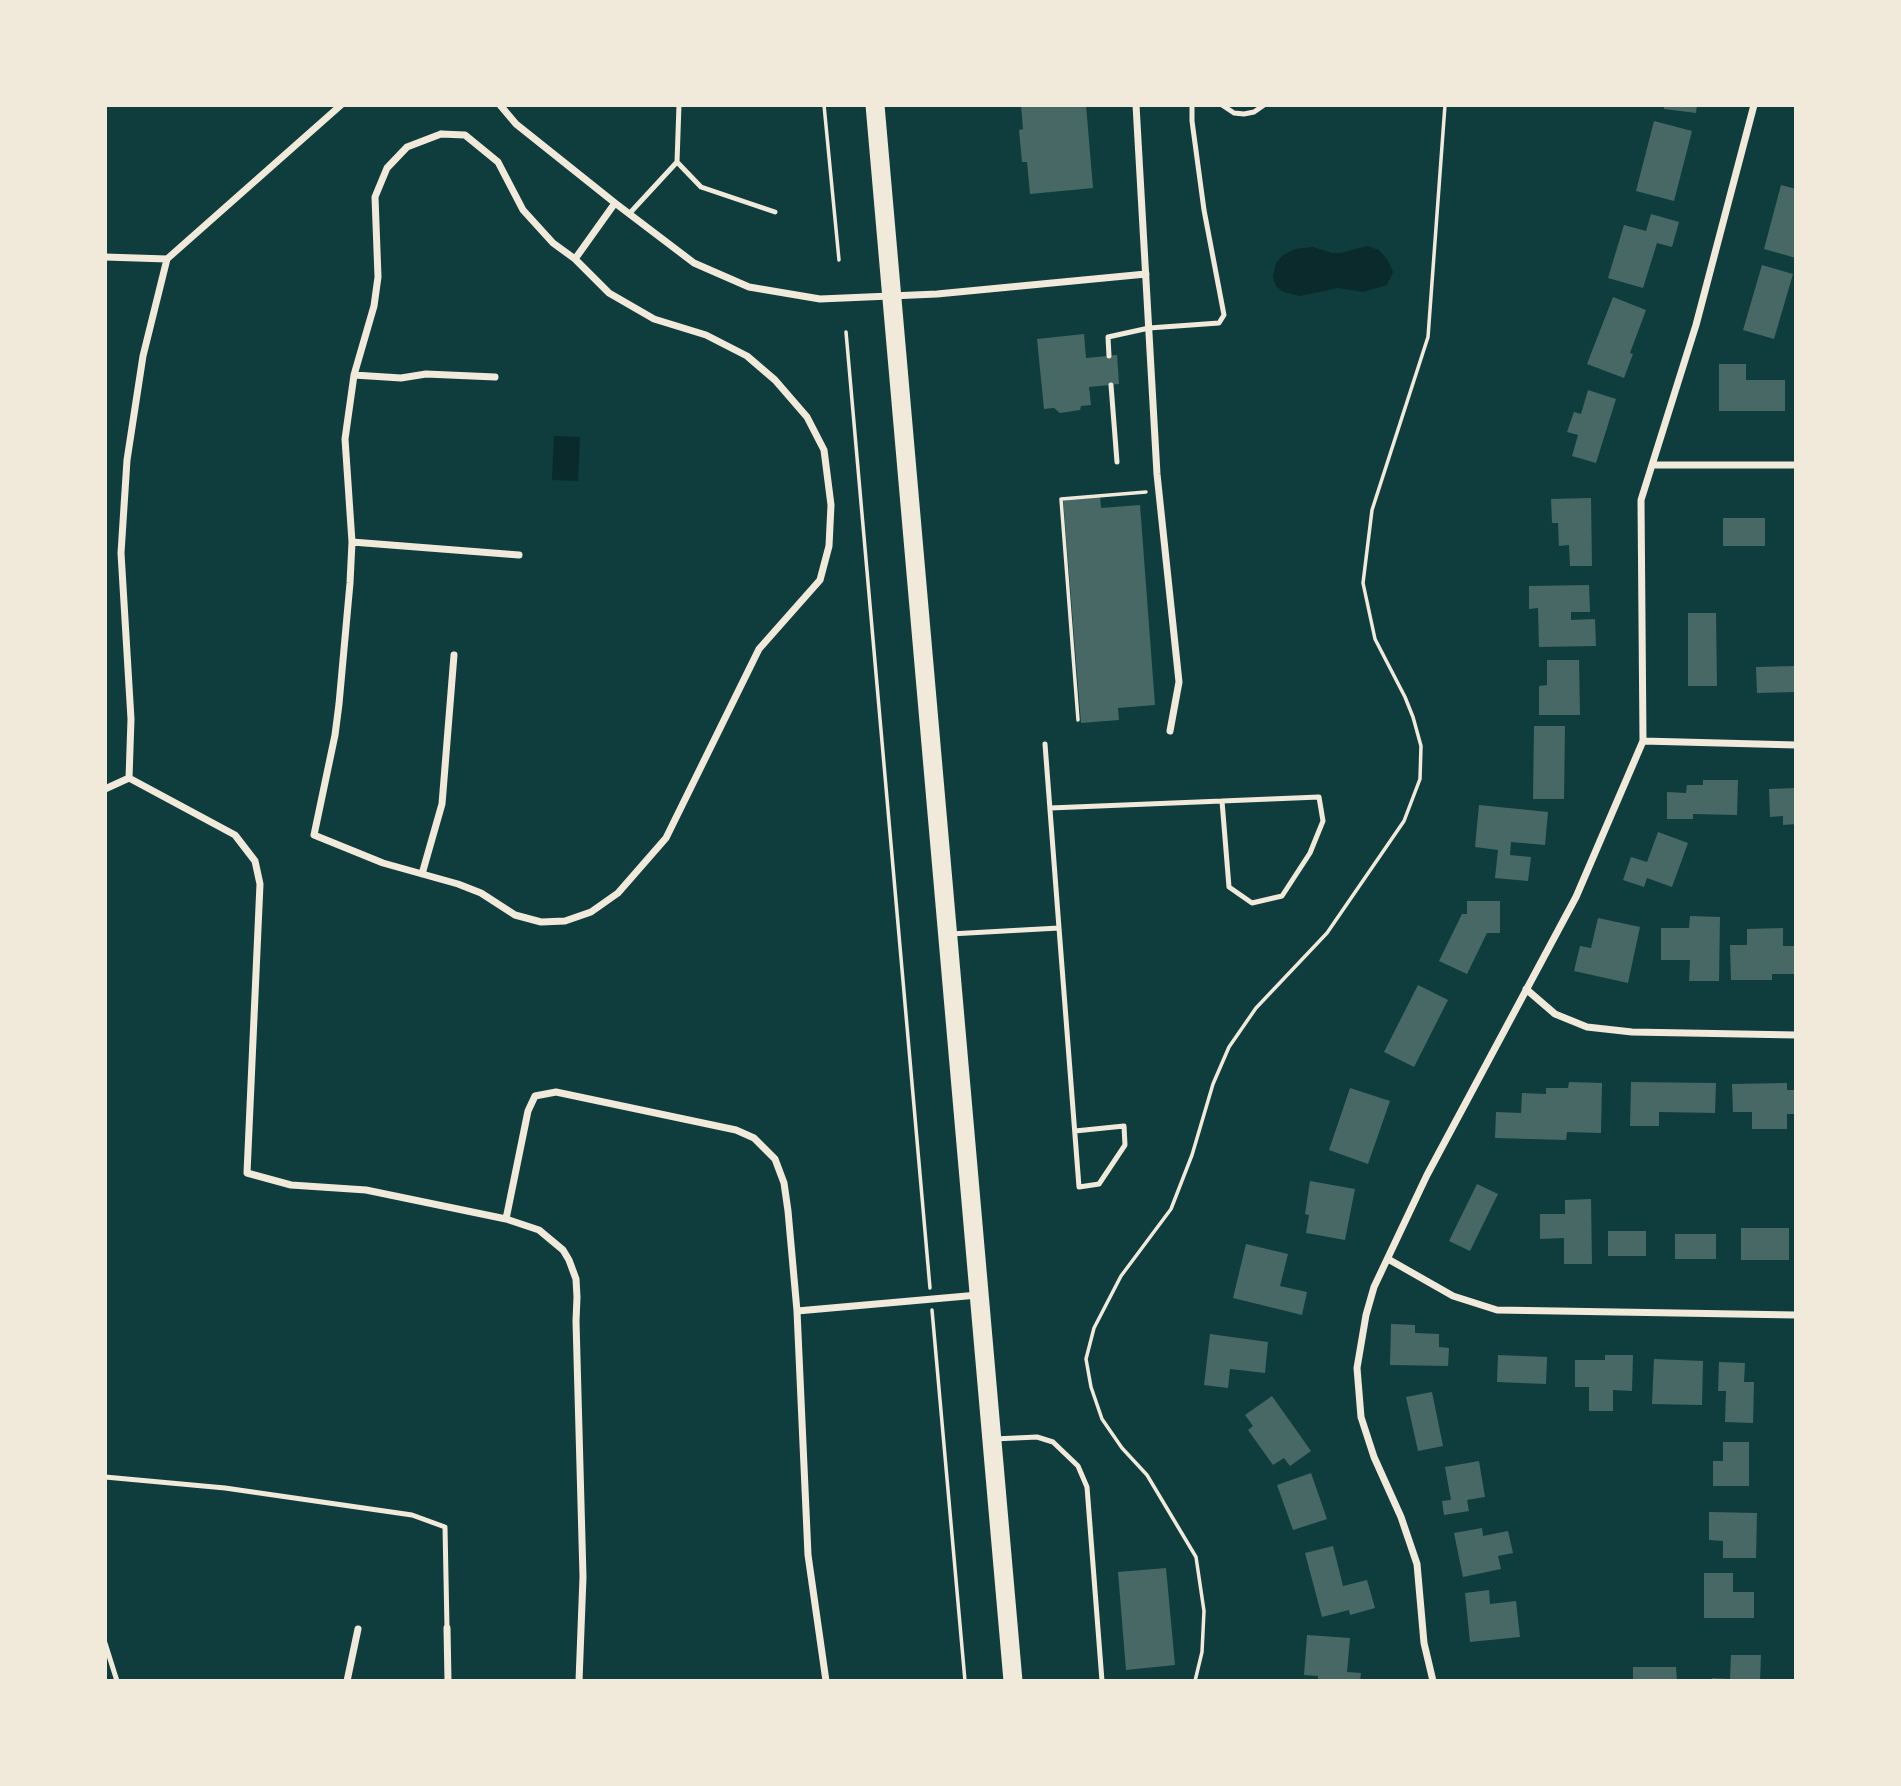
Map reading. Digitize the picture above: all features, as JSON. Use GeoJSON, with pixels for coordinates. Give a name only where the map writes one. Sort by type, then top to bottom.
{"type":"FeatureCollection","features":[{"type":"Feature","properties":{"kind":"highway"},"geometry":{"type":"LineString","coordinates":[[875,105],[1013,1681]]}},
{"type":"Feature","properties":{"kind":"street"},"geometry":{"type":"LineString","coordinates":[[129,778],[131,719],[121,553],[127,460],[143,356],[167,259],[341,105]]}},
{"type":"Feature","properties":{"kind":"street"},"geometry":{"type":"LineString","coordinates":[[500,105],[516,124],[695,263],[749,287],[820,299],[937,294],[1146,274]]}},
{"type":"Feature","properties":{"kind":"street"},"geometry":{"type":"LineString","coordinates":[[1136,105],[1157,474],[1179,682],[1170,731]]}},
{"type":"Feature","properties":{"kind":"street"},"geometry":{"type":"LineString","coordinates":[[1433,1681],[1424,1643],[1417,1564],[1361,1417],[1357,1368],[1366,1315],[1374,1287],[1427,1175],[1576,897],[1643,741],[1642,500],[1696,325],[1754,105]]}},
{"type":"Feature","properties":{"kind":"street"},"geometry":{"type":"LineString","coordinates":[[441,134],[465,135],[498,162],[523,210],[553,243],[575,259],[609,293],[654,319],[706,335],[747,356],[775,380],[807,417],[824,450],[831,505],[829,546],[820,580],[759,649],[666,838],[618,892],[591,912],[565,921],[541,922],[515,915],[481,893],[383,863],[314,835],[335,735],[350,583],[352,542],[345,439],[354,375],[374,306],[379,277],[375,197],[387,168],[408,147],[441,134]]}},
{"type":"Feature","properties":{"kind":"street"},"geometry":{"type":"LineString","coordinates":[[575,259],[615,203]]}},
{"type":"Feature","properties":{"kind":"street"},"geometry":{"type":"LineString","coordinates":[[105,257],[167,259]]}},
{"type":"Feature","properties":{"kind":"street"},"geometry":{"type":"LineString","coordinates":[[354,375],[401,378],[426,374],[495,377]]}},
{"type":"Feature","properties":{"kind":"street"},"geometry":{"type":"LineString","coordinates":[[1652,465],[1796,465]]}},
{"type":"Feature","properties":{"kind":"street"},"geometry":{"type":"LineString","coordinates":[[352,542],[519,555]]}},
{"type":"Feature","properties":{"kind":"street"},"geometry":{"type":"LineString","coordinates":[[422,874],[442,804],[454,655]]}},
{"type":"Feature","properties":{"kind":"street"},"geometry":{"type":"LineString","coordinates":[[1643,741],[1796,746]]}},
{"type":"Feature","properties":{"kind":"street"},"geometry":{"type":"LineString","coordinates":[[105,789],[129,778]]}},
{"type":"Feature","properties":{"kind":"street"},"geometry":{"type":"LineString","coordinates":[[129,778],[235,835],[255,861],[260,884],[247,1173],[291,1185],[366,1189],[506,1219],[539,1230],[563,1250],[576,1279],[583,1577],[579,1681]]}},
{"type":"Feature","properties":{"kind":"street"},"geometry":{"type":"LineString","coordinates":[[1527,989],[1555,1014],[1587,1027],[1632,1032],[1796,1035]]}},
{"type":"Feature","properties":{"kind":"street"},"geometry":{"type":"LineString","coordinates":[[506,1219],[528,1111],[535,1096],[556,1092],[736,1130],[754,1138],[775,1159],[784,1182],[797,1311],[808,1555],[825,1681]]}},
{"type":"Feature","properties":{"kind":"street"},"geometry":{"type":"LineString","coordinates":[[1388,1259],[1453,1296],[1497,1310],[1796,1315]]}},
{"type":"Feature","properties":{"kind":"street"},"geometry":{"type":"LineString","coordinates":[[797,1311],[979,1295]]}},
{"type":"Feature","properties":{"kind":"street"},"geometry":{"type":"LineString","coordinates":[[447,1628],[448,1681]]}},
{"type":"Feature","properties":{"kind":"street"},"geometry":{"type":"LineString","coordinates":[[347,1681],[358,1629]]}},
{"type":"Feature","properties":{"kind":"lane"},"geometry":{"type":"LineString","coordinates":[[629,214],[677,162],[680,105]]}},
{"type":"Feature","properties":{"kind":"lane"},"geometry":{"type":"LineString","coordinates":[[1109,356],[1108,337],[1149,328],[1219,323],[1224,315],[1204,210],[1192,105]]}},
{"type":"Feature","properties":{"kind":"lane"},"geometry":{"type":"LineString","coordinates":[[1222,105],[1234,113],[1244,114],[1254,112],[1264,105]]}},
{"type":"Feature","properties":{"kind":"lane"},"geometry":{"type":"LineString","coordinates":[[677,162],[701,187],[775,212]]}},
{"type":"Feature","properties":{"kind":"lane"},"geometry":{"type":"LineString","coordinates":[[1111,385],[1117,462]]}},
{"type":"Feature","properties":{"kind":"lane"},"geometry":{"type":"LineString","coordinates":[[1045,744],[1079,1187],[1099,1184],[1125,1145],[1124,1126],[1075,1131]]}},
{"type":"Feature","properties":{"kind":"lane"},"geometry":{"type":"LineString","coordinates":[[1050,808],[1319,797],[1324,821],[1310,853],[1282,895],[1252,902],[1229,887],[1222,801]]}},
{"type":"Feature","properties":{"kind":"lane"},"geometry":{"type":"LineString","coordinates":[[947,934],[1059,928]]}},
{"type":"Feature","properties":{"kind":"lane"},"geometry":{"type":"LineString","coordinates":[[992,1439],[1037,1437],[1053,1442],[1078,1466],[1087,1487],[1102,1681]]}},
{"type":"Feature","properties":{"kind":"lane"},"geometry":{"type":"LineString","coordinates":[[105,1477],[225,1488],[412,1515],[445,1527],[447,1628]]}},
{"type":"Feature","properties":{"kind":"lane"},"geometry":{"type":"LineString","coordinates":[[105,1643],[117,1681]]}},
{"type":"Feature","properties":{"kind":"path"},"geometry":{"type":"LineString","coordinates":[[824,105],[838,260]]}},
{"type":"Feature","properties":{"kind":"path"},"geometry":{"type":"LineString","coordinates":[[1195,1681],[1202,1652],[1204,1611],[1196,1557],[1147,1475],[1122,1448],[1102,1419],[1091,1387],[1086,1359],[1094,1328],[1121,1276],[1171,1209],[1228,1047],[1256,1009],[1327,933],[1404,821],[1420,779],[1421,746],[1405,697],[1375,639],[1363,583],[1372,510],[1428,337],[1445,105]]}},
{"type":"Feature","properties":{"kind":"path"},"geometry":{"type":"LineString","coordinates":[[846,332],[965,1681]]}},
{"type":"Feature","properties":{"kind":"path"},"geometry":{"type":"LineString","coordinates":[[1078,720],[1061,499],[1148,492]]}},
{"type":"Feature","properties":{"kind":"water"},"geometry":{"type":"Polygon","coordinates":[[[1367,246],[1379,250],[1387,259],[1393,272],[1387,285],[1363,292],[1338,288],[1300,296],[1283,292],[1276,286],[1273,277],[1276,263],[1283,255],[1295,249],[1313,247],[1341,253],[1367,246]]]}},
{"type":"Feature","properties":{"kind":"water"},"geometry":{"type":"Polygon","coordinates":[[[554,436],[580,437],[578,481],[552,480],[554,436]]]}},
{"type":"Feature","properties":{"kind":"building"},"geometry":{"type":"Polygon","coordinates":[[[1021,105],[1086,105],[1093,188],[1030,194],[1027,162],[1022,162],[1019,130],[1023,129],[1021,105]]]}},
{"type":"Feature","properties":{"kind":"building"},"geometry":{"type":"Polygon","coordinates":[[[1664,105],[1697,105],[1696,113],[1664,109],[1664,105]]]}},
{"type":"Feature","properties":{"kind":"building"},"geometry":{"type":"Polygon","coordinates":[[[1654,121],[1692,131],[1674,201],[1636,191],[1654,121]]]}},
{"type":"Feature","properties":{"kind":"building"},"geometry":{"type":"Polygon","coordinates":[[[1781,185],[1796,189],[1796,258],[1764,249],[1781,185]]]}},
{"type":"Feature","properties":{"kind":"building"},"geometry":{"type":"Polygon","coordinates":[[[1651,214],[1679,222],[1672,247],[1657,243],[1643,288],[1608,278],[1624,225],[1646,231],[1651,214]]]}},
{"type":"Feature","properties":{"kind":"building"},"geometry":{"type":"Polygon","coordinates":[[[1762,265],[1793,274],[1774,339],[1743,330],[1762,265]]]}},
{"type":"Feature","properties":{"kind":"building"},"geometry":{"type":"Polygon","coordinates":[[[1613,297],[1646,310],[1624,378],[1587,364],[1613,297]]]}},
{"type":"Feature","properties":{"kind":"building"},"geometry":{"type":"Polygon","coordinates":[[[1084,334],[1086,358],[1117,355],[1119,384],[1089,387],[1091,405],[1081,406],[1080,410],[1060,413],[1054,408],[1044,409],[1037,339],[1084,334]]]}},
{"type":"Feature","properties":{"kind":"building"},"geometry":{"type":"Polygon","coordinates":[[[1719,364],[1746,364],[1746,380],[1785,380],[1785,411],[1719,411],[1719,364]]]}},
{"type":"Feature","properties":{"kind":"building"},"geometry":{"type":"Polygon","coordinates":[[[1588,390],[1616,399],[1596,463],[1572,456],[1578,435],[1567,432],[1574,412],[1581,414],[1588,390]]]}},
{"type":"Feature","properties":{"kind":"building"},"geometry":{"type":"Polygon","coordinates":[[[1100,495],[1101,508],[1140,505],[1155,705],[1118,708],[1119,720],[1081,723],[1063,498],[1100,495]]]}},
{"type":"Feature","properties":{"kind":"building"},"geometry":{"type":"Polygon","coordinates":[[[1591,498],[1592,566],[1570,566],[1569,545],[1559,546],[1558,523],[1552,523],[1551,499],[1591,498]]]}},
{"type":"Feature","properties":{"kind":"building"},"geometry":{"type":"Polygon","coordinates":[[[1723,518],[1765,518],[1765,546],[1723,546],[1723,518]]]}},
{"type":"Feature","properties":{"kind":"building"},"geometry":{"type":"Polygon","coordinates":[[[1589,585],[1590,612],[1571,612],[1571,620],[1595,619],[1596,646],[1539,647],[1538,608],[1529,609],[1529,586],[1589,585]]]}},
{"type":"Feature","properties":{"kind":"building"},"geometry":{"type":"Polygon","coordinates":[[[1688,613],[1716,613],[1717,686],[1688,686],[1688,613]]]}},
{"type":"Feature","properties":{"kind":"building"},"geometry":{"type":"Polygon","coordinates":[[[1547,660],[1579,660],[1580,715],[1539,715],[1539,686],[1547,685],[1547,660]]]}},
{"type":"Feature","properties":{"kind":"building"},"geometry":{"type":"Polygon","coordinates":[[[1796,666],[1796,692],[1757,693],[1756,667],[1796,666]]]}},
{"type":"Feature","properties":{"kind":"building"},"geometry":{"type":"Polygon","coordinates":[[[1534,726],[1565,726],[1564,799],[1533,799],[1534,726]]]}},
{"type":"Feature","properties":{"kind":"building"},"geometry":{"type":"Polygon","coordinates":[[[1703,780],[1738,780],[1737,815],[1693,814],[1693,819],[1667,819],[1667,792],[1686,793],[1687,785],[1703,785],[1703,780]]]}},
{"type":"Feature","properties":{"kind":"building"},"geometry":{"type":"Polygon","coordinates":[[[1796,788],[1796,824],[1783,825],[1783,816],[1770,817],[1769,789],[1796,788]]]}},
{"type":"Feature","properties":{"kind":"building"},"geometry":{"type":"Polygon","coordinates":[[[1479,805],[1548,812],[1545,845],[1511,842],[1510,855],[1531,857],[1528,881],[1495,878],[1498,850],[1475,847],[1479,805]]]}},
{"type":"Feature","properties":{"kind":"building"},"geometry":{"type":"Polygon","coordinates":[[[1658,832],[1688,843],[1672,887],[1647,878],[1644,887],[1623,880],[1631,857],[1647,862],[1658,832]]]}},
{"type":"Feature","properties":{"kind":"building"},"geometry":{"type":"Polygon","coordinates":[[[1467,901],[1500,901],[1500,933],[1487,933],[1467,974],[1439,961],[1462,914],[1467,914],[1467,901]]]}},
{"type":"Feature","properties":{"kind":"building"},"geometry":{"type":"Polygon","coordinates":[[[1690,916],[1720,917],[1719,981],[1689,981],[1690,960],[1661,960],[1661,928],[1689,928],[1690,916]]]}},
{"type":"Feature","properties":{"kind":"building"},"geometry":{"type":"Polygon","coordinates":[[[1598,918],[1640,927],[1628,983],[1574,971],[1580,946],[1591,948],[1598,918]]]}},
{"type":"Feature","properties":{"kind":"building"},"geometry":{"type":"Polygon","coordinates":[[[1783,928],[1783,946],[1796,946],[1796,974],[1772,974],[1772,980],[1731,980],[1730,945],[1747,945],[1747,929],[1783,928]]]}},
{"type":"Feature","properties":{"kind":"building"},"geometry":{"type":"Polygon","coordinates":[[[1418,985],[1448,1000],[1414,1067],[1384,1052],[1418,985]]]}},
{"type":"Feature","properties":{"kind":"building"},"geometry":{"type":"Polygon","coordinates":[[[1569,1082],[1602,1083],[1601,1133],[1567,1132],[1566,1140],[1495,1138],[1496,1112],[1521,1113],[1522,1093],[1546,1094],[1546,1088],[1568,1088],[1569,1082]]]}},
{"type":"Feature","properties":{"kind":"building"},"geometry":{"type":"Polygon","coordinates":[[[1631,1082],[1716,1083],[1715,1113],[1659,1112],[1659,1126],[1630,1126],[1631,1082]]]}},
{"type":"Feature","properties":{"kind":"building"},"geometry":{"type":"Polygon","coordinates":[[[1787,1083],[1787,1090],[1796,1090],[1796,1114],[1787,1114],[1787,1129],[1752,1129],[1752,1112],[1733,1112],[1732,1084],[1787,1083]]]}},
{"type":"Feature","properties":{"kind":"building"},"geometry":{"type":"Polygon","coordinates":[[[1350,1088],[1390,1101],[1368,1164],[1329,1150],[1350,1088]]]}},
{"type":"Feature","properties":{"kind":"building"},"geometry":{"type":"Polygon","coordinates":[[[1310,1181],[1355,1189],[1345,1240],[1306,1233],[1309,1215],[1305,1214],[1310,1181]]]}},
{"type":"Feature","properties":{"kind":"building"},"geometry":{"type":"Polygon","coordinates":[[[1477,1184],[1498,1194],[1470,1251],[1449,1241],[1477,1184]]]}},
{"type":"Feature","properties":{"kind":"building"},"geometry":{"type":"Polygon","coordinates":[[[1591,1199],[1592,1264],[1564,1264],[1564,1238],[1540,1239],[1540,1214],[1565,1214],[1565,1200],[1591,1199]]]}},
{"type":"Feature","properties":{"kind":"building"},"geometry":{"type":"Polygon","coordinates":[[[1741,1228],[1789,1228],[1789,1260],[1741,1260],[1741,1228]]]}},
{"type":"Feature","properties":{"kind":"building"},"geometry":{"type":"Polygon","coordinates":[[[1608,1231],[1646,1231],[1646,1256],[1608,1256],[1608,1231]]]}},
{"type":"Feature","properties":{"kind":"building"},"geometry":{"type":"Polygon","coordinates":[[[1675,1234],[1716,1234],[1716,1259],[1675,1259],[1675,1234]]]}},
{"type":"Feature","properties":{"kind":"building"},"geometry":{"type":"Polygon","coordinates":[[[1246,1244],[1288,1254],[1280,1286],[1307,1292],[1302,1315],[1233,1298],[1246,1244]]]}},
{"type":"Feature","properties":{"kind":"building"},"geometry":{"type":"Polygon","coordinates":[[[1391,1324],[1415,1325],[1415,1333],[1439,1334],[1439,1347],[1449,1348],[1448,1366],[1390,1365],[1391,1324]]]}},
{"type":"Feature","properties":{"kind":"building"},"geometry":{"type":"Polygon","coordinates":[[[1210,1334],[1268,1342],[1265,1373],[1230,1369],[1228,1388],[1204,1385],[1210,1334]]]}},
{"type":"Feature","properties":{"kind":"building"},"geometry":{"type":"Polygon","coordinates":[[[1498,1355],[1547,1357],[1546,1384],[1497,1382],[1498,1355]]]}},
{"type":"Feature","properties":{"kind":"building"},"geometry":{"type":"Polygon","coordinates":[[[1605,1355],[1633,1355],[1632,1391],[1613,1390],[1613,1411],[1589,1411],[1589,1387],[1575,1387],[1575,1360],[1605,1360],[1605,1355]]]}},
{"type":"Feature","properties":{"kind":"building"},"geometry":{"type":"Polygon","coordinates":[[[1654,1359],[1703,1361],[1702,1405],[1652,1404],[1654,1359]]]}},
{"type":"Feature","properties":{"kind":"building"},"geometry":{"type":"Polygon","coordinates":[[[1719,1362],[1745,1363],[1744,1382],[1754,1382],[1753,1423],[1725,1422],[1726,1391],[1718,1391],[1719,1362]]]}},
{"type":"Feature","properties":{"kind":"building"},"geometry":{"type":"Polygon","coordinates":[[[1432,1392],[1443,1446],[1418,1451],[1406,1397],[1432,1392]]]}},
{"type":"Feature","properties":{"kind":"building"},"geometry":{"type":"Polygon","coordinates":[[[1272,1396],[1311,1451],[1290,1466],[1284,1458],[1273,1465],[1248,1430],[1253,1426],[1245,1415],[1272,1396]]]}},
{"type":"Feature","properties":{"kind":"building"},"geometry":{"type":"Polygon","coordinates":[[[1723,1442],[1749,1442],[1749,1486],[1713,1486],[1713,1461],[1723,1461],[1723,1442]]]}},
{"type":"Feature","properties":{"kind":"building"},"geometry":{"type":"Polygon","coordinates":[[[1479,1461],[1485,1497],[1467,1500],[1469,1511],[1444,1515],[1442,1501],[1451,1500],[1445,1467],[1479,1461]]]}},
{"type":"Feature","properties":{"kind":"building"},"geometry":{"type":"Polygon","coordinates":[[[1311,1473],[1327,1519],[1293,1530],[1277,1485],[1311,1473]]]}},
{"type":"Feature","properties":{"kind":"building"},"geometry":{"type":"Polygon","coordinates":[[[1709,1512],[1757,1513],[1756,1558],[1723,1558],[1723,1541],[1709,1540],[1709,1512]]]}},
{"type":"Feature","properties":{"kind":"building"},"geometry":{"type":"Polygon","coordinates":[[[1482,1528],[1483,1536],[1508,1531],[1513,1553],[1498,1556],[1501,1569],[1463,1577],[1454,1533],[1482,1528]]]}},
{"type":"Feature","properties":{"kind":"building"},"geometry":{"type":"Polygon","coordinates":[[[1333,1546],[1343,1586],[1367,1580],[1375,1608],[1350,1615],[1349,1610],[1322,1617],[1305,1553],[1333,1546]]]}},
{"type":"Feature","properties":{"kind":"building"},"geometry":{"type":"Polygon","coordinates":[[[1166,1568],[1175,1665],[1126,1670],[1118,1572],[1166,1568]]]}},
{"type":"Feature","properties":{"kind":"building"},"geometry":{"type":"Polygon","coordinates":[[[1704,1573],[1733,1573],[1733,1592],[1754,1592],[1754,1618],[1704,1618],[1704,1573]]]}},
{"type":"Feature","properties":{"kind":"building"},"geometry":{"type":"Polygon","coordinates":[[[1489,1590],[1490,1604],[1516,1601],[1520,1637],[1470,1642],[1465,1593],[1489,1590]]]}},
{"type":"Feature","properties":{"kind":"building"},"geometry":{"type":"Polygon","coordinates":[[[1307,1635],[1350,1638],[1347,1672],[1361,1673],[1360,1681],[1318,1681],[1318,1676],[1304,1675],[1307,1635]]]}},
{"type":"Feature","properties":{"kind":"building"},"geometry":{"type":"Polygon","coordinates":[[[1731,1655],[1761,1655],[1760,1681],[1712,1681],[1712,1678],[1730,1679],[1731,1655]]]}},
{"type":"Feature","properties":{"kind":"building"},"geometry":{"type":"Polygon","coordinates":[[[1633,1667],[1676,1667],[1677,1681],[1633,1681],[1633,1667]]]}}]}
